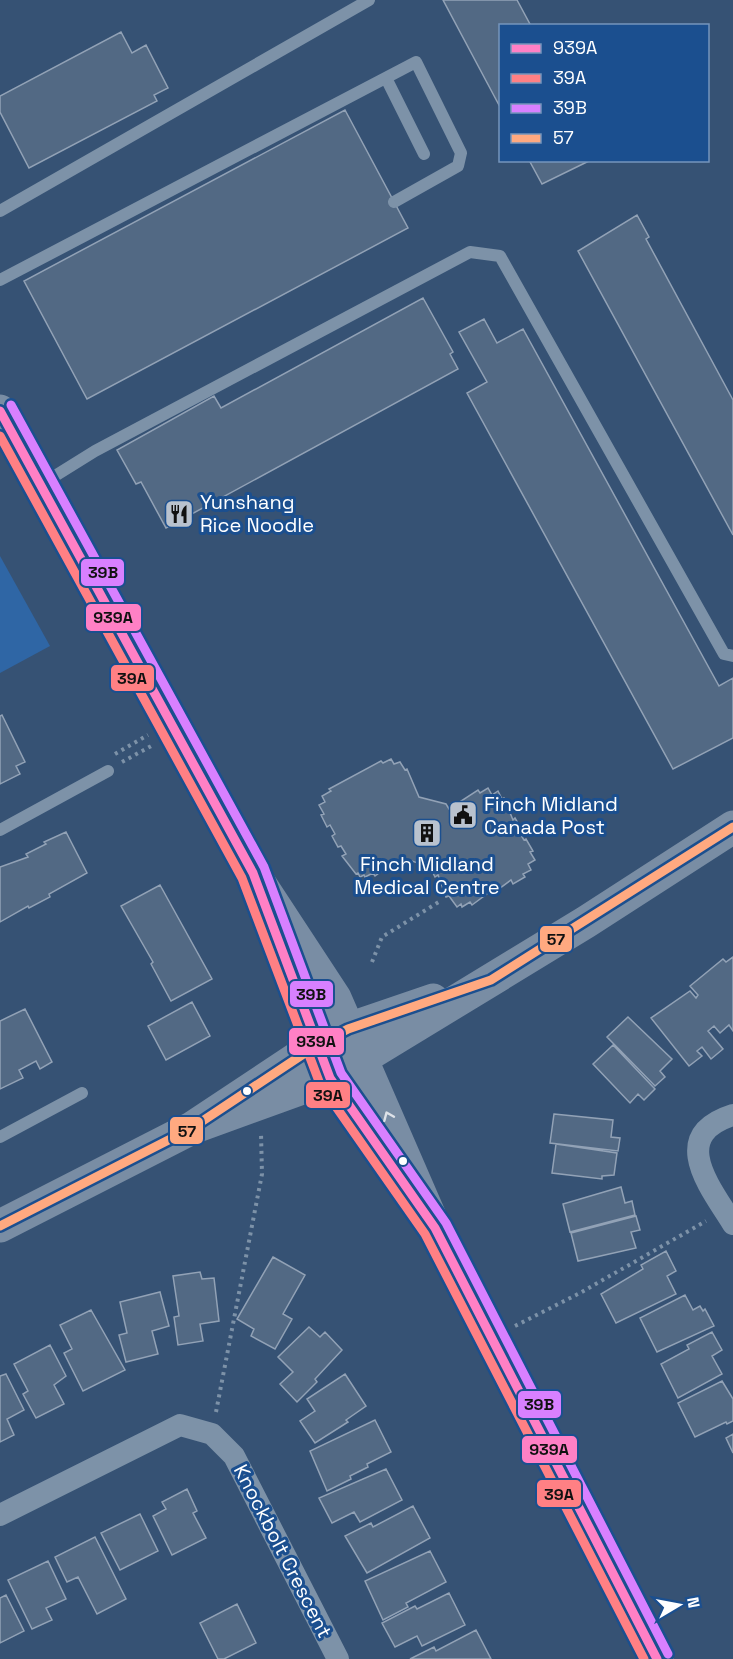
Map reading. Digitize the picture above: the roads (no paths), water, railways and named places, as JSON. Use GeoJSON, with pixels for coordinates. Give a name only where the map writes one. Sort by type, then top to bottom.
{"type":"FeatureCollection","features":[{"type":"Feature","properties":{"kind":"main road"},"geometry":{"type":"LineString","coordinates":[[0,411],[253,873],[335,998],[361,1060],[375,1085],[435,1228],[657,1659]]}},
{"type":"Feature","properties":{"kind":"main road"},"geometry":{"type":"LineString","coordinates":[[192,1128],[330,1078],[586,922],[733,827]]}},
{"type":"Feature","properties":{"kind":"main road"},"geometry":{"type":"LineString","coordinates":[[253,873],[307,1011],[330,1078],[435,1228]]}},
{"type":"Feature","properties":{"kind":"main road"},"geometry":{"type":"LineString","coordinates":[[0,1226],[192,1128],[317,1045],[348,1029],[491,980]]}},
{"type":"Feature","properties":{"kind":"street"},"geometry":{"type":"LineString","coordinates":[[729,1218],[703,1176],[697,1158],[699,1141],[707,1130],[733,1115]]}},
{"type":"Feature","properties":{"kind":"street","name":"Knockbolt Crescent"},"geometry":{"type":"LineString","coordinates":[[0,1515],[180,1425],[212,1434],[234,1456],[338,1659]]}},
{"type":"Feature","properties":{"kind":"lane"},"geometry":{"type":"LineString","coordinates":[[0,211],[369,0]]}},
{"type":"Feature","properties":{"kind":"lane"},"geometry":{"type":"LineString","coordinates":[[0,280],[416,62],[461,153],[458,166],[394,202]]}},
{"type":"Feature","properties":{"kind":"lane"},"geometry":{"type":"LineString","coordinates":[[386,78],[424,154]]}},
{"type":"Feature","properties":{"kind":"lane"},"geometry":{"type":"LineString","coordinates":[[41,484],[95,451],[470,252],[500,256],[724,654],[733,656]]}},
{"type":"Feature","properties":{"kind":"lane"},"geometry":{"type":"LineString","coordinates":[[0,830],[108,771]]}},
{"type":"Feature","properties":{"kind":"lane"},"geometry":{"type":"LineString","coordinates":[[0,1137],[82,1093]]}},
{"type":"Feature","properties":{"kind":"place","name":"Yunshang Rice Noodle"},"geometry":{"type":"Point","coordinates":[179,514]}},
{"type":"Feature","properties":{"kind":"place","name":"Finch Midland Canada Post"},"geometry":{"type":"Point","coordinates":[463,815]}},
{"type":"Feature","properties":{"kind":"place","name":"Finch Midland Medical Centre"},"geometry":{"type":"Point","coordinates":[427,833]}}]}
